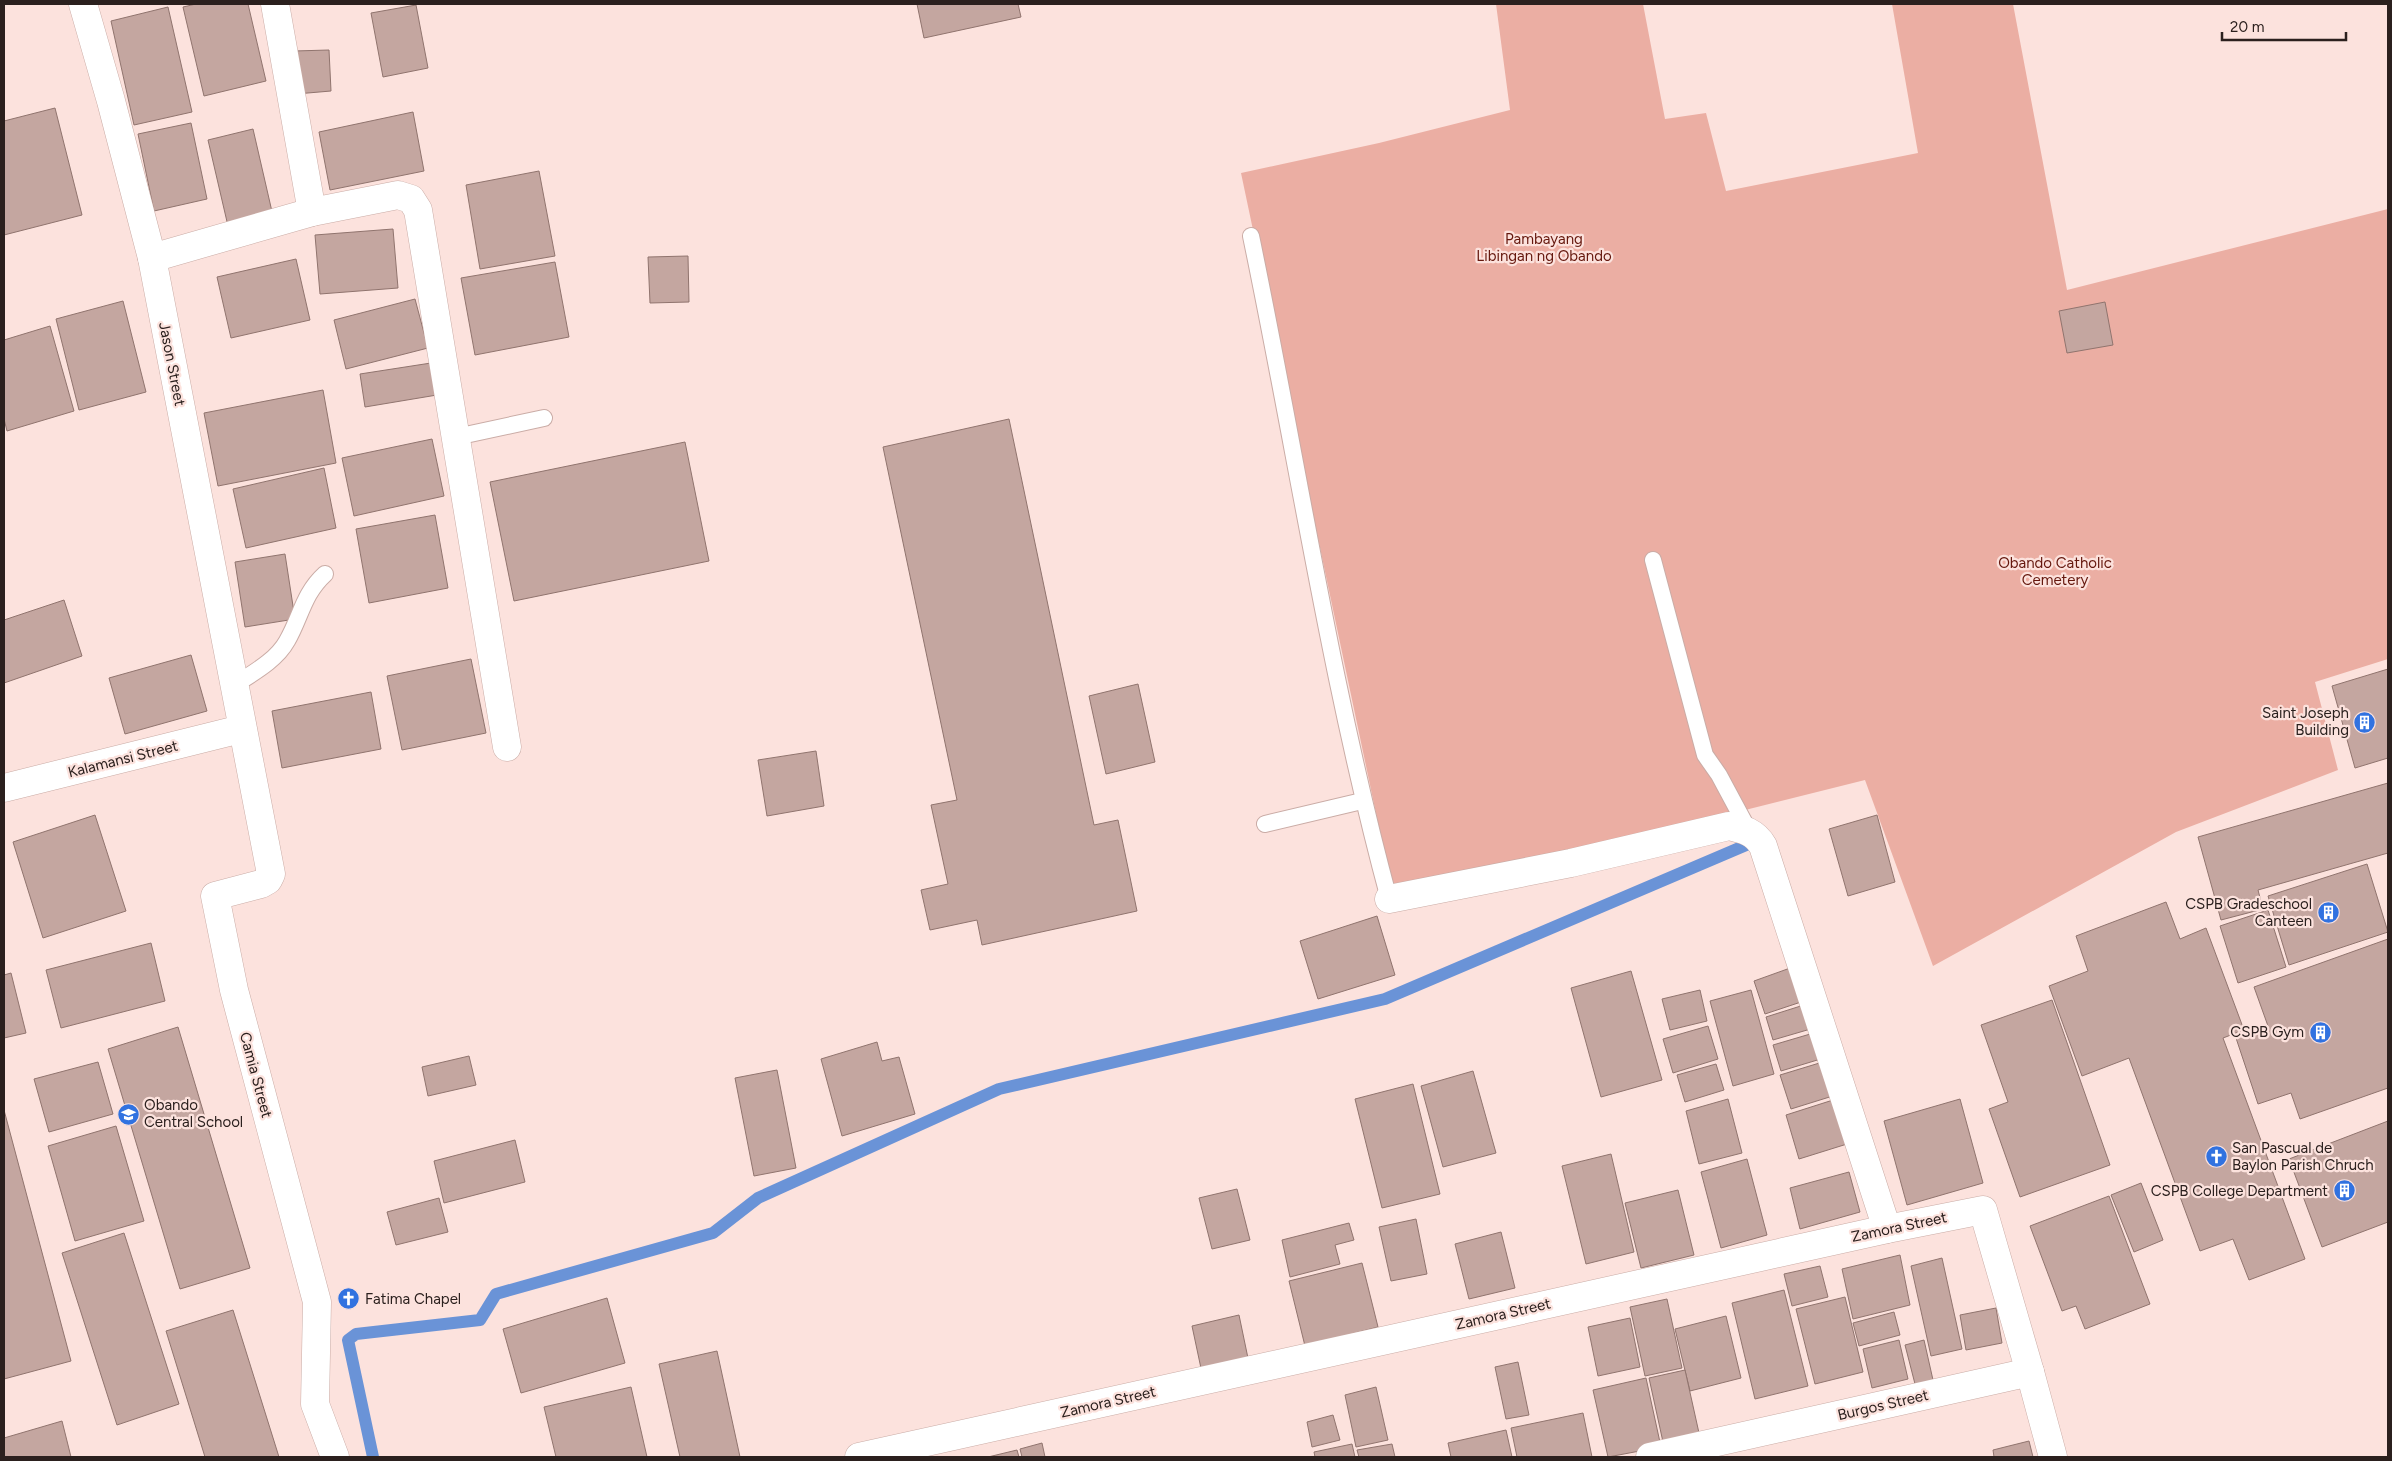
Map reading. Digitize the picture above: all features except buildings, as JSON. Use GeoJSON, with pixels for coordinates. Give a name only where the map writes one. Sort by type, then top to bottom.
{"type":"FeatureCollection","features":[{"type":"Feature","properties":{"kind":"street","name":"Jason Street"},"geometry":{"type":"LineString","coordinates":[[83,4],[111,101],[152,258],[242,729]]}},
{"type":"Feature","properties":{"kind":"street"},"geometry":{"type":"LineString","coordinates":[[275,4],[312,212]]}},
{"type":"Feature","properties":{"kind":"street"},"geometry":{"type":"LineString","coordinates":[[152,258],[312,212],[398,196],[411,199],[418,210],[507,748]]}},
{"type":"Feature","properties":{"kind":"street","name":"Kalamansi Street"},"geometry":{"type":"LineString","coordinates":[[4,788],[242,729]]}},
{"type":"Feature","properties":{"kind":"street","name":"Camia Street"},"geometry":{"type":"LineString","coordinates":[[242,729],[271,874],[268,880],[261,884],[215,896],[234,990],[317,1302],[315,1404],[335,1457]]}},
{"type":"Feature","properties":{"kind":"street"},"geometry":{"type":"LineString","coordinates":[[1388,899],[1571,863],[1729,826],[1749,831],[1759,839],[1762,846],[1887,1229]]}},
{"type":"Feature","properties":{"kind":"street","name":"Zamora Street"},"geometry":{"type":"LineString","coordinates":[[859,1457],[1887,1229],[1983,1210],[2034,1371]]}},
{"type":"Feature","properties":{"kind":"street"},"geometry":{"type":"LineString","coordinates":[[2034,1371],[2053,1457]]}},
{"type":"Feature","properties":{"kind":"street","name":"Burgos Street"},"geometry":{"type":"LineString","coordinates":[[1650,1457],[2034,1371]]}},
{"type":"Feature","properties":{"kind":"lane"},"geometry":{"type":"LineString","coordinates":[[1251,236],[1282,384],[1327,631],[1362,801],[1388,899]]}},
{"type":"Feature","properties":{"kind":"lane"},"geometry":{"type":"LineString","coordinates":[[456,437],[544,418]]}},
{"type":"Feature","properties":{"kind":"lane"},"geometry":{"type":"LineString","coordinates":[[1653,560],[1705,755],[1719,775],[1749,831]]}},
{"type":"Feature","properties":{"kind":"lane"},"geometry":{"type":"LineString","coordinates":[[233,686],[271,659],[286,643],[313,585],[325,574]]}},
{"type":"Feature","properties":{"kind":"lane"},"geometry":{"type":"LineString","coordinates":[[1266,824],[1362,801]]}},
{"type":"Feature","properties":{"kind":"green space"},"geometry":{"type":"Polygon","coordinates":[[[1496,4],[1643,4],[1665,119],[1706,113],[1726,191],[1918,153],[1892,4],[2013,4],[2067,290],[2388,209],[2388,659],[2315,682],[2338,770],[2176,832],[1933,966],[1865,780],[1534,863],[1393,894],[1241,173],[1379,143],[1510,110],[1496,4]]]}},
{"type":"Feature","properties":{"kind":"waterway"},"geometry":{"type":"LineString","coordinates":[[373,1457],[348,1340],[356,1334],[480,1320],[496,1294],[713,1233],[758,1198],[999,1089],[1385,999],[1758,840]]}},
{"type":"Feature","properties":{"kind":"place","name":"Saint Joseph Building"},"geometry":{"type":"Point","coordinates":[2365,722]}},
{"type":"Feature","properties":{"kind":"place","name":"CSPB Gradeschool Canteen"},"geometry":{"type":"Point","coordinates":[2328,913]}},
{"type":"Feature","properties":{"kind":"place","name":"CSPB Gym"},"geometry":{"type":"Point","coordinates":[2320,1032]}},
{"type":"Feature","properties":{"kind":"place","name":"Obando Central School"},"geometry":{"type":"Point","coordinates":[128,1114]}},
{"type":"Feature","properties":{"kind":"place","name":"San Pascual de Baylon Parish Chruch"},"geometry":{"type":"Point","coordinates":[2216,1157]}},
{"type":"Feature","properties":{"kind":"place","name":"CSPB College Department"},"geometry":{"type":"Point","coordinates":[2344,1191]}},
{"type":"Feature","properties":{"kind":"place","name":"Fatima Chapel"},"geometry":{"type":"Point","coordinates":[349,1299]}},
{"type":"Feature","properties":{"kind":"park label","name":"Pambayang Libingan ng Obando"},"geometry":{"type":"Point","coordinates":[1544,248]}},
{"type":"Feature","properties":{"kind":"park label","name":"Obando Catholic Cemetery"},"geometry":{"type":"Point","coordinates":[2055,572]}}]}
